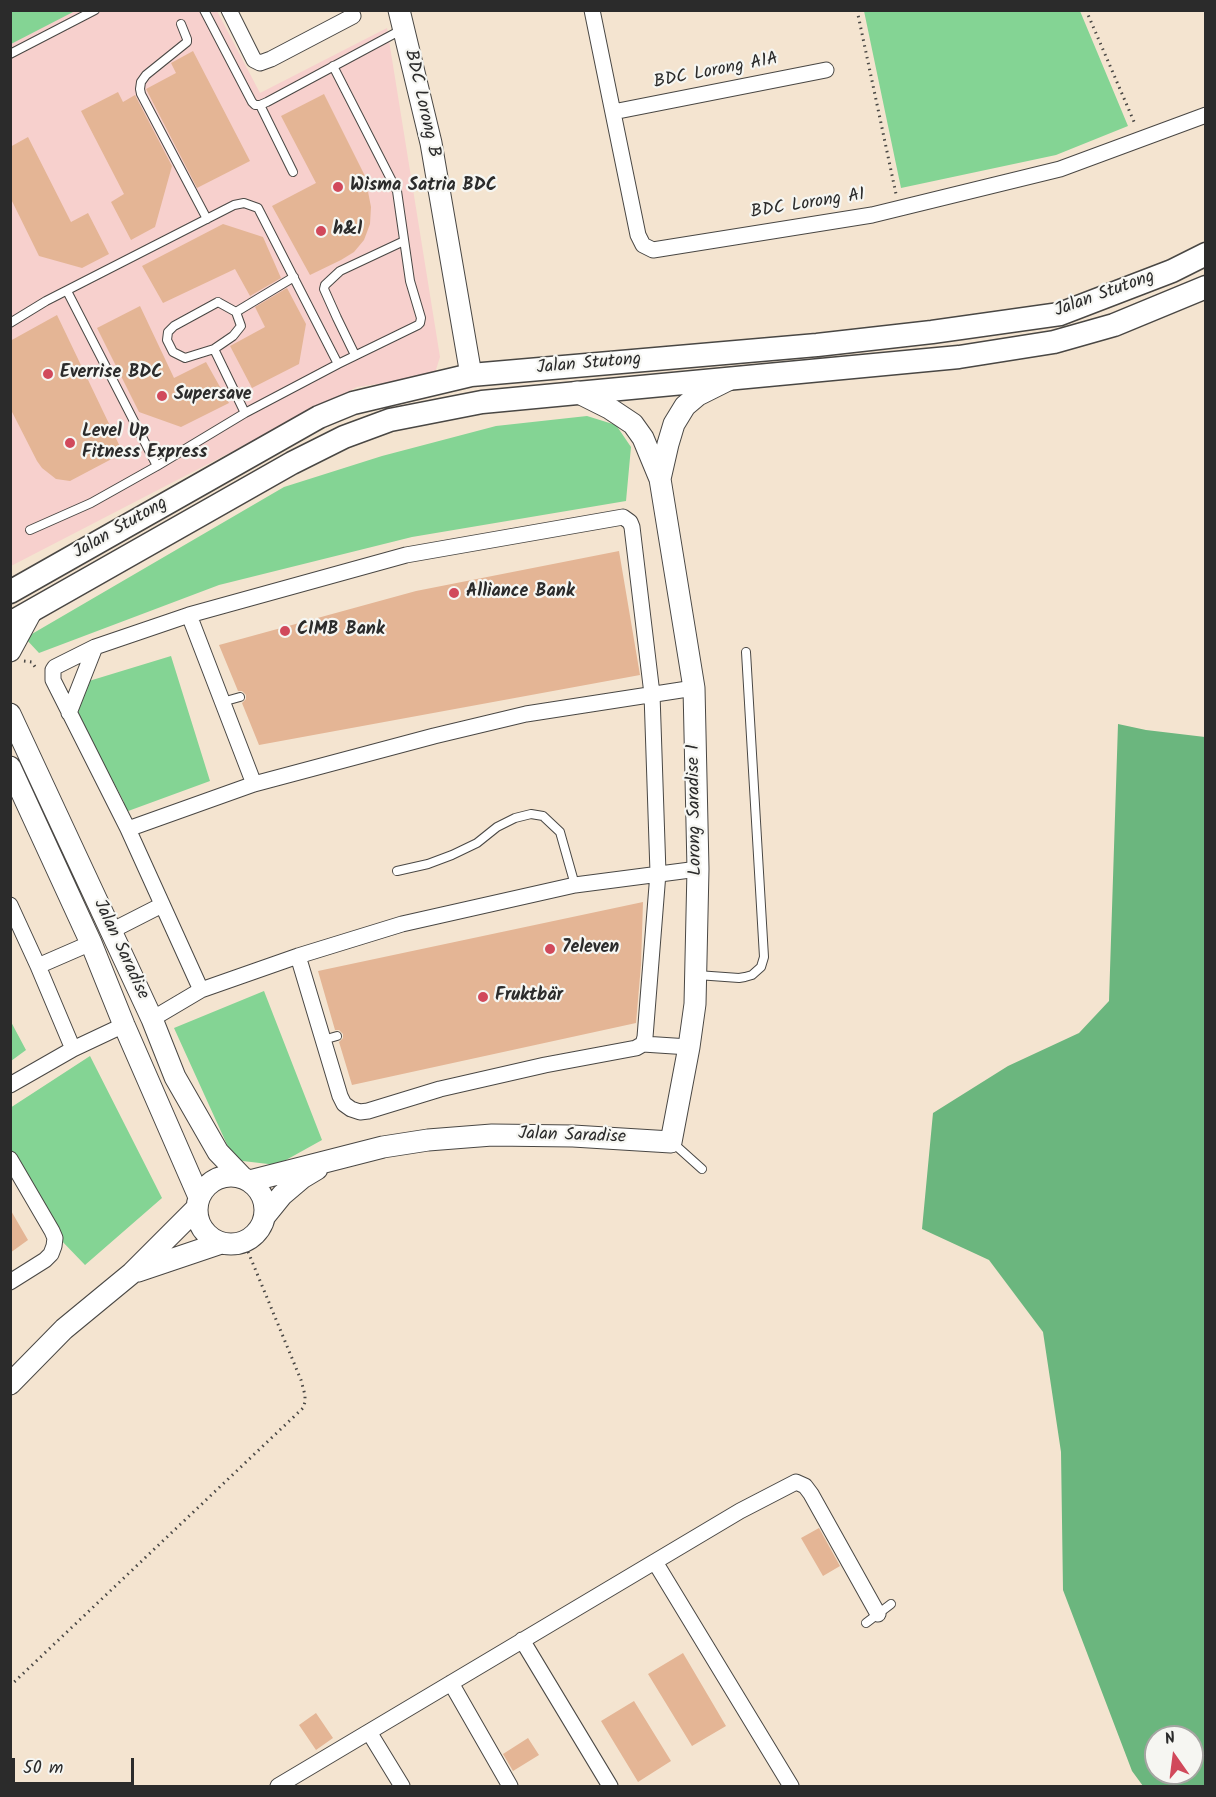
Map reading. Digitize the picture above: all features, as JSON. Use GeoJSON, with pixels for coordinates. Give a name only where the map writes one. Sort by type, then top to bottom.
{"type":"FeatureCollection","features":[{"type":"Feature","properties":{"kind":"main road","name":"Jalan Stutong"},"geometry":{"type":"LineString","coordinates":[[10,592],[319,417],[354,403],[471,375],[817,345],[1060,314],[1172,271],[1206,254]]}},
{"type":"Feature","properties":{"kind":"main road","name":"Jalan Stutong"},"geometry":{"type":"LineString","coordinates":[[20,618],[292,463],[344,437],[390,420],[482,402],[959,357],[1054,342],[1114,324],[1206,287]]}},
{"type":"Feature","properties":{"kind":"main road"},"geometry":{"type":"LineString","coordinates":[[471,375],[482,402]]}},
{"type":"Feature","properties":{"kind":"street"},"geometry":{"type":"LineString","coordinates":[[229,10],[254,60],[260,63],[271,60],[353,16]]}},
{"type":"Feature","properties":{"kind":"street","name":"BDC Lorong A1"},"geometry":{"type":"LineString","coordinates":[[592,10],[638,235],[643,244],[653,250],[872,215],[1060,169],[1206,115]]}},
{"type":"Feature","properties":{"kind":"street","name":"BDC Lorong B"},"geometry":{"type":"LineString","coordinates":[[402,20],[431,143],[471,375]]}},
{"type":"Feature","properties":{"kind":"street","name":"BDC Lorong A1A"},"geometry":{"type":"LineString","coordinates":[[613,112],[826,70]]}},
{"type":"Feature","properties":{"kind":"street"},"geometry":{"type":"LineString","coordinates":[[660,479],[674,424],[686,406],[698,395],[729,379]]}},
{"type":"Feature","properties":{"kind":"street"},"geometry":{"type":"LineString","coordinates":[[577,392],[609,408],[633,424],[643,438],[660,479]]}},
{"type":"Feature","properties":{"kind":"street","name":"Lorong Saradise 1"},"geometry":{"type":"LineString","coordinates":[[660,479],[694,688],[698,869],[695,1004],[671,1142]]}},
{"type":"Feature","properties":{"kind":"street"},"geometry":{"type":"LineString","coordinates":[[201,990],[128,829],[69,713],[54,680],[53,670],[59,664],[95,647],[189,615],[406,555],[618,516],[627,519],[632,527],[639,609],[652,694],[658,873],[646,962],[643,1044]]}},
{"type":"Feature","properties":{"kind":"street"},"geometry":{"type":"LineString","coordinates":[[189,615],[254,784]]}},
{"type":"Feature","properties":{"kind":"street"},"geometry":{"type":"LineString","coordinates":[[16,656],[20,618]]}},
{"type":"Feature","properties":{"kind":"street"},"geometry":{"type":"LineString","coordinates":[[69,713],[95,647]]}},
{"type":"Feature","properties":{"kind":"street"},"geometry":{"type":"LineString","coordinates":[[128,829],[254,784],[434,736],[526,714],[694,688]]}},
{"type":"Feature","properties":{"kind":"street","name":"Jalan Saradise"},"geometry":{"type":"LineString","coordinates":[[10,714],[152,1020],[175,1077],[218,1152],[246,1179]]}},
{"type":"Feature","properties":{"kind":"street","name":"Jalan Saradise"},"geometry":{"type":"LineString","coordinates":[[10,767],[91,943],[198,1202]]}},
{"type":"Feature","properties":{"kind":"street"},"geometry":{"type":"LineString","coordinates":[[152,1020],[201,990],[297,956],[402,924],[575,885],[698,869]]}},
{"type":"Feature","properties":{"kind":"street"},"geometry":{"type":"LineString","coordinates":[[10,905],[73,1049]]}},
{"type":"Feature","properties":{"kind":"street"},"geometry":{"type":"LineString","coordinates":[[111,931],[162,905]]}},
{"type":"Feature","properties":{"kind":"street","name":"Jalan Saradise"},"geometry":{"type":"LineString","coordinates":[[38,966],[91,943]]}},
{"type":"Feature","properties":{"kind":"street"},"geometry":{"type":"LineString","coordinates":[[297,956],[330,1038],[340,1096],[344,1104],[360,1112],[440,1089],[544,1065],[636,1048],[643,1044],[689,1047]]}},
{"type":"Feature","properties":{"kind":"street","name":"Jalan Saradise"},"geometry":{"type":"LineString","coordinates":[[10,1084],[73,1049],[124,1025]]}},
{"type":"Feature","properties":{"kind":"street","name":"Jalan Saradise"},"geometry":{"type":"LineString","coordinates":[[331,1162],[383,1148],[428,1140],[492,1135],[573,1136],[671,1142]]}},
{"type":"Feature","properties":{"kind":"street"},"geometry":{"type":"LineString","coordinates":[[10,1160],[19,1180],[55,1238],[51,1254],[45,1260],[10,1282]]}},
{"type":"Feature","properties":{"kind":"street"},"geometry":{"type":"LineString","coordinates":[[10,1384],[64,1329],[132,1273],[198,1202],[204,1188],[212,1182],[221,1177],[246,1179],[331,1162]]}},
{"type":"Feature","properties":{"kind":"street"},"geometry":{"type":"LineString","coordinates":[[198,1202],[198,1219],[202,1229],[210,1238],[221,1243],[243,1242],[261,1227],[265,1216],[282,1195],[302,1178],[331,1162]]}},
{"type":"Feature","properties":{"kind":"street"},"geometry":{"type":"LineString","coordinates":[[246,1179],[261,1194],[265,1204],[265,1216]]}},
{"type":"Feature","properties":{"kind":"street"},"geometry":{"type":"LineString","coordinates":[[132,1273],[221,1243]]}},
{"type":"Feature","properties":{"kind":"street"},"geometry":{"type":"LineString","coordinates":[[278,1786],[740,1511],[796,1482],[805,1486],[811,1494],[885,1609]]}},
{"type":"Feature","properties":{"kind":"street"},"geometry":{"type":"LineString","coordinates":[[655,1562],[791,1786]]}},
{"type":"Feature","properties":{"kind":"street"},"geometry":{"type":"LineString","coordinates":[[522,1640],[610,1786]]}},
{"type":"Feature","properties":{"kind":"street"},"geometry":{"type":"LineString","coordinates":[[451,1683],[510,1786]]}},
{"type":"Feature","properties":{"kind":"street"},"geometry":{"type":"LineString","coordinates":[[369,1732],[402,1786]]}},
{"type":"Feature","properties":{"kind":"lane"},"geometry":{"type":"LineString","coordinates":[[10,54],[95,10]]}},
{"type":"Feature","properties":{"kind":"lane"},"geometry":{"type":"LineString","coordinates":[[204,10],[255,105],[260,105],[333,66],[402,20]]}},
{"type":"Feature","properties":{"kind":"lane"},"geometry":{"type":"LineString","coordinates":[[181,24],[186,42],[146,75],[141,82],[140,89],[207,219]]}},
{"type":"Feature","properties":{"kind":"lane"},"geometry":{"type":"LineString","coordinates":[[30,530],[91,503],[245,413],[420,322],[421,318],[410,281],[397,190],[333,66]]}},
{"type":"Feature","properties":{"kind":"lane"},"geometry":{"type":"LineString","coordinates":[[260,105],[292,172]]}},
{"type":"Feature","properties":{"kind":"lane"},"geometry":{"type":"LineString","coordinates":[[10,322],[234,205],[244,203],[258,208],[338,364]]}},
{"type":"Feature","properties":{"kind":"lane"},"geometry":{"type":"LineString","coordinates":[[355,355],[324,289],[325,285],[340,271],[404,241]]}},
{"type":"Feature","properties":{"kind":"lane"},"geometry":{"type":"LineString","coordinates":[[236,312],[294,277]]}},
{"type":"Feature","properties":{"kind":"lane"},"geometry":{"type":"LineString","coordinates":[[67,291],[157,466]]}},
{"type":"Feature","properties":{"kind":"lane"},"geometry":{"type":"LineString","coordinates":[[218,302],[236,312],[242,326],[233,336],[214,349],[185,358],[179,356],[173,352],[167,340],[168,332],[189,316],[218,302]]}},
{"type":"Feature","properties":{"kind":"lane"},"geometry":{"type":"LineString","coordinates":[[214,349],[245,413]]}},
{"type":"Feature","properties":{"kind":"lane"},"geometry":{"type":"LineString","coordinates":[[696,974],[745,977],[752,975],[761,967],[764,957],[746,652]]}},
{"type":"Feature","properties":{"kind":"lane"},"geometry":{"type":"LineString","coordinates":[[222,702],[240,697]]}},
{"type":"Feature","properties":{"kind":"lane"},"geometry":{"type":"LineString","coordinates":[[397,871],[452,855],[477,843],[497,827],[515,818],[531,814],[543,816],[560,832],[575,885]]}},
{"type":"Feature","properties":{"kind":"lane"},"geometry":{"type":"LineString","coordinates":[[671,1142],[702,1169]]}},
{"type":"Feature","properties":{"kind":"lane"},"geometry":{"type":"LineString","coordinates":[[866,1623],[885,1609]]}},
{"type":"Feature","properties":{"kind":"path"},"geometry":{"type":"LineString","coordinates":[[857,10],[899,208]]}},
{"type":"Feature","properties":{"kind":"path"},"geometry":{"type":"LineString","coordinates":[[1086,10],[1142,140]]}},
{"type":"Feature","properties":{"kind":"path"},"geometry":{"type":"LineString","coordinates":[[16,656],[32,662],[40,676],[53,670]]}},
{"type":"Feature","properties":{"kind":"path"},"geometry":{"type":"LineString","coordinates":[[10,1686],[303,1408],[305,1402],[301,1380],[243,1242]]}},
{"type":"Feature","properties":{"kind":"shaded area"},"geometry":{"type":"Polygon","coordinates":[[[74,11],[217,11],[260,93],[387,28],[440,357],[434,376],[357,387],[11,566],[11,43],[74,11]]]}},
{"type":"Feature","properties":{"kind":"green space"},"geometry":{"type":"Polygon","coordinates":[[[11,10],[75,10],[75,11],[11,44],[11,10]]]}},
{"type":"Feature","properties":{"kind":"green space"},"geometry":{"type":"Polygon","coordinates":[[[864,11],[1080,11],[1128,126],[1056,155],[901,188],[864,11]]]}},
{"type":"Feature","properties":{"kind":"green space"},"geometry":{"type":"Polygon","coordinates":[[[587,416],[616,425],[631,447],[626,501],[412,537],[219,585],[39,653],[25,638],[284,487],[382,456],[496,426],[587,416]]]}},
{"type":"Feature","properties":{"kind":"green space"},"geometry":{"type":"Polygon","coordinates":[[[171,656],[210,781],[120,814],[124,802],[76,712],[89,681],[171,656]]]}},
{"type":"Feature","properties":{"kind":"green space"},"geometry":{"type":"Polygon","coordinates":[[[1118,724],[1205,737],[1205,1786],[1143,1786],[1132,1771],[1063,1590],[1061,1452],[1043,1332],[989,1260],[922,1229],[933,1113],[1008,1066],[1079,1033],[1109,1001],[1118,724]]]}},
{"type":"Feature","properties":{"kind":"green space"},"geometry":{"type":"Polygon","coordinates":[[[264,991],[322,1140],[277,1165],[234,1160],[174,1028],[264,991]]]}},
{"type":"Feature","properties":{"kind":"green space"},"geometry":{"type":"Polygon","coordinates":[[[10,1020],[26,1050],[11,1061],[10,1061],[10,1020]]]}},
{"type":"Feature","properties":{"kind":"green space"},"geometry":{"type":"Polygon","coordinates":[[[90,1056],[162,1198],[85,1265],[59,1238],[11,1151],[10,1108],[90,1056]]]}},
{"type":"Feature","properties":{"kind":"building"},"geometry":{"type":"Polygon","coordinates":[[[193,51],[250,161],[197,188],[146,89],[176,73],[171,63],[193,51]]]}},
{"type":"Feature","properties":{"kind":"building"},"geometry":{"type":"Polygon","coordinates":[[[118,92],[123,102],[135,95],[172,166],[155,227],[131,240],[111,202],[124,194],[81,111],[118,92]]]}},
{"type":"Feature","properties":{"kind":"building","name":"Wisma Satria BDC"},"geometry":{"type":"Polygon","coordinates":[[[324,94],[365,176],[371,207],[370,224],[364,240],[354,252],[310,275],[272,206],[316,183],[281,116],[324,94]]]}},
{"type":"Feature","properties":{"kind":"building"},"geometry":{"type":"Polygon","coordinates":[[[28,137],[71,222],[88,213],[109,254],[82,268],[39,256],[10,197],[10,147],[28,137]]]}},
{"type":"Feature","properties":{"kind":"building"},"geometry":{"type":"Polygon","coordinates":[[[223,224],[263,237],[281,278],[250,296],[235,269],[163,303],[142,266],[223,224]]]}},
{"type":"Feature","properties":{"kind":"building"},"geometry":{"type":"Polygon","coordinates":[[[287,288],[306,324],[299,364],[252,388],[230,346],[265,327],[255,307],[287,288]]]}},
{"type":"Feature","properties":{"kind":"building"},"geometry":{"type":"Polygon","coordinates":[[[140,306],[174,378],[206,362],[229,403],[181,427],[139,412],[97,328],[140,306]]]}},
{"type":"Feature","properties":{"kind":"building","name":"Everrise BDC"},"geometry":{"type":"Polygon","coordinates":[[[57,315],[123,453],[70,481],[56,479],[42,468],[10,408],[10,341],[57,315]]]}},
{"type":"Feature","properties":{"kind":"building"},"geometry":{"type":"Polygon","coordinates":[[[619,551],[640,675],[259,745],[242,703],[246,695],[238,691],[219,645],[416,591],[619,551]]]}},
{"type":"Feature","properties":{"kind":"building","name":"Fruktbär"},"geometry":{"type":"Polygon","coordinates":[[[643,902],[636,1023],[352,1085],[339,1042],[343,1034],[335,1030],[318,971],[643,902]]]}},
{"type":"Feature","properties":{"kind":"building"},"geometry":{"type":"Polygon","coordinates":[[[10,1209],[28,1240],[10,1253],[10,1209]]]}},
{"type":"Feature","properties":{"kind":"building"},"geometry":{"type":"Polygon","coordinates":[[[819,1528],[840,1566],[823,1576],[801,1538],[819,1528]]]}},
{"type":"Feature","properties":{"kind":"building"},"geometry":{"type":"Polygon","coordinates":[[[683,1653],[726,1726],[692,1746],[648,1674],[683,1653]]]}},
{"type":"Feature","properties":{"kind":"building"},"geometry":{"type":"Polygon","coordinates":[[[634,1701],[671,1761],[638,1782],[601,1721],[634,1701]]]}},
{"type":"Feature","properties":{"kind":"building"},"geometry":{"type":"Polygon","coordinates":[[[316,1713],[333,1738],[316,1750],[299,1725],[316,1713]]]}},
{"type":"Feature","properties":{"kind":"building"},"geometry":{"type":"Polygon","coordinates":[[[528,1738],[539,1755],[513,1771],[503,1754],[528,1738]]]}},
{"type":"Feature","properties":{"kind":"place","name":"Wisma Satria BDC"},"geometry":{"type":"Point","coordinates":[338,187]}},
{"type":"Feature","properties":{"kind":"place","name":"h&l"},"geometry":{"type":"Point","coordinates":[321,231]}},
{"type":"Feature","properties":{"kind":"place","name":"Everrise BDC"},"geometry":{"type":"Point","coordinates":[48,374]}},
{"type":"Feature","properties":{"kind":"place","name":"Supersave"},"geometry":{"type":"Point","coordinates":[162,396]}},
{"type":"Feature","properties":{"kind":"place","name":"Level Up Fitness Express"},"geometry":{"type":"Point","coordinates":[70,443]}},
{"type":"Feature","properties":{"kind":"place","name":"Alliance Bank"},"geometry":{"type":"Point","coordinates":[454,593]}},
{"type":"Feature","properties":{"kind":"place","name":"CIMB Bank"},"geometry":{"type":"Point","coordinates":[285,631]}},
{"type":"Feature","properties":{"kind":"place","name":"7eleven"},"geometry":{"type":"Point","coordinates":[550,949]}},
{"type":"Feature","properties":{"kind":"place","name":"Fruktbär"},"geometry":{"type":"Point","coordinates":[483,997]}}]}
